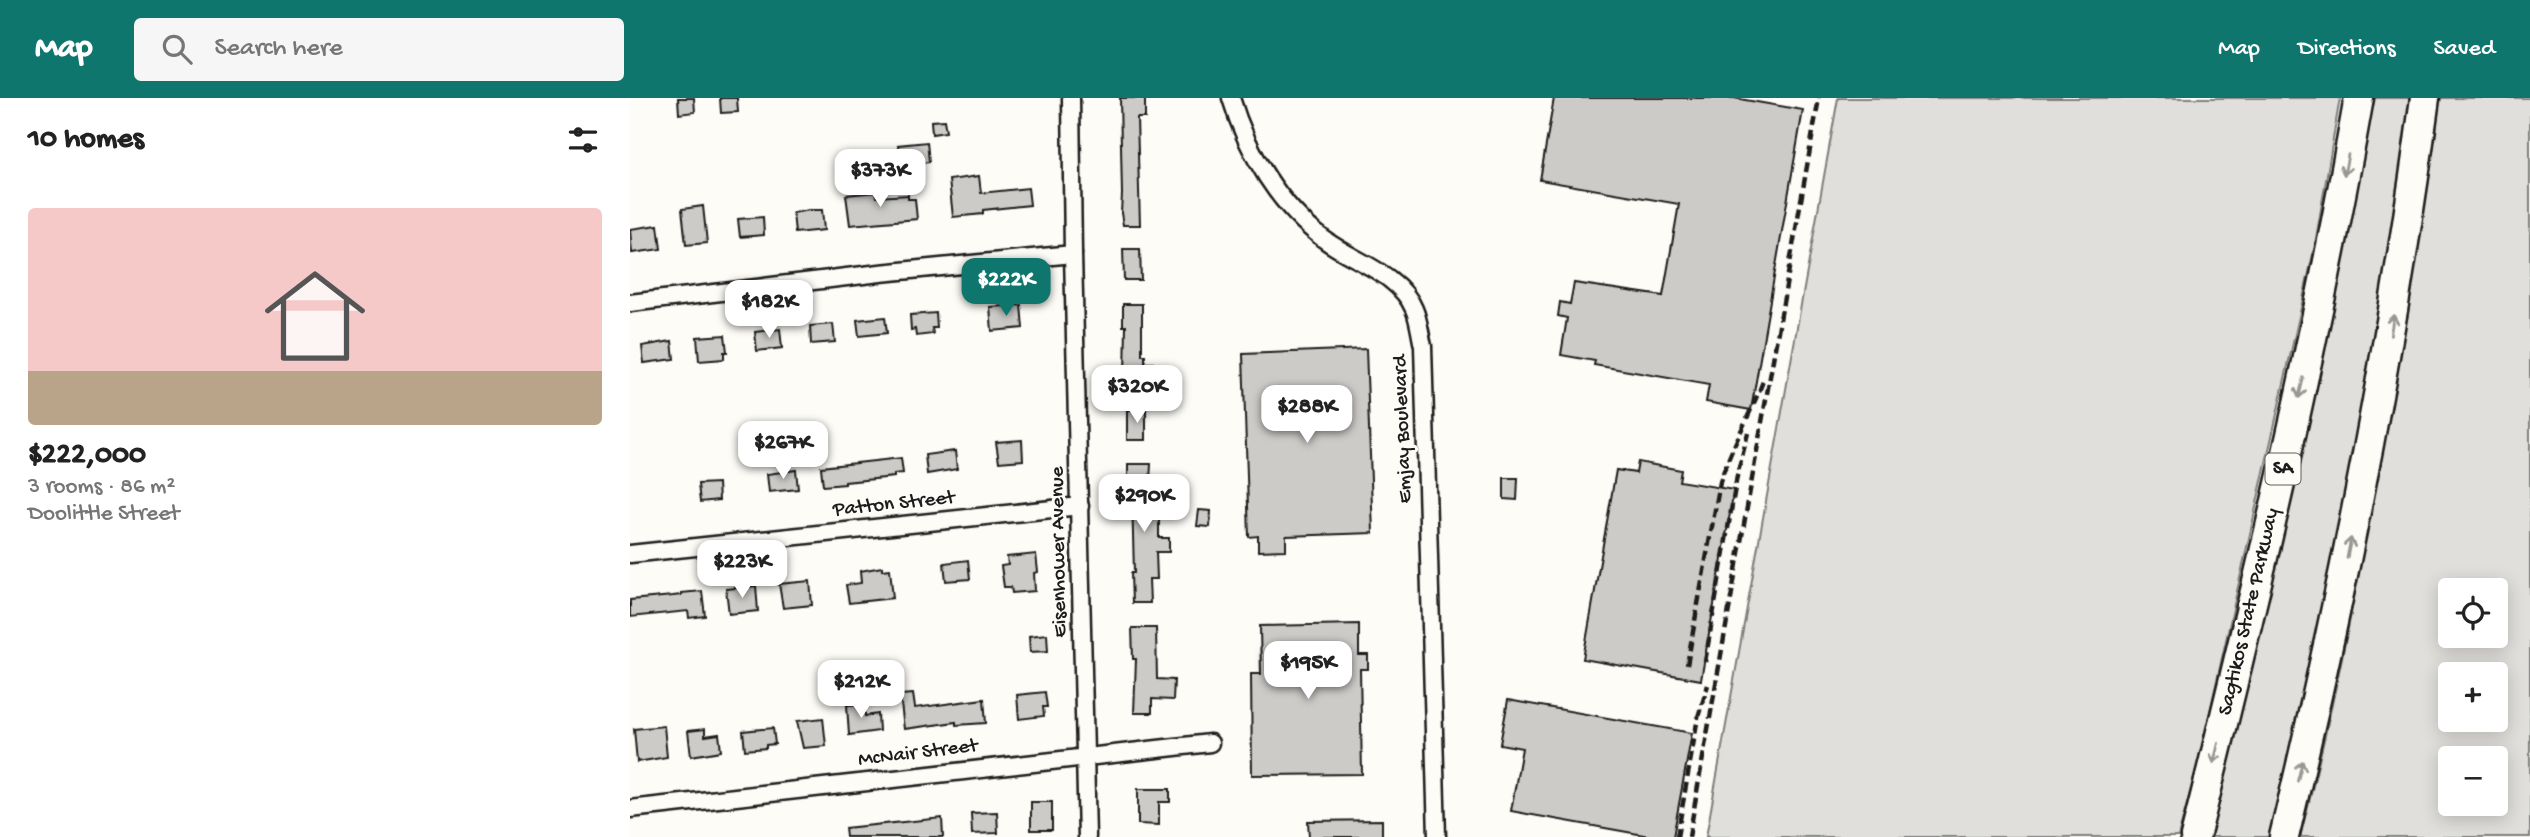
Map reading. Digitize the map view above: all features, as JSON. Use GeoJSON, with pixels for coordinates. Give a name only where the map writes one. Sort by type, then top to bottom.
{"type":"FeatureCollection","features":[{"type":"Feature","properties":{"kind":"highway","name":"Sagtikos State Parkway"},"geometry":{"type":"LineString","coordinates":[[2195,837],[2256,590],[2308,361],[2359,98]]}},
{"type":"Feature","properties":{"kind":"highway"},"geometry":{"type":"LineString","coordinates":[[2284,837],[2335,620],[2376,410],[2408,227],[2425,98]]}},
{"type":"Feature","properties":{"kind":"street","name":"Eisenhower Avenue"},"geometry":{"type":"LineString","coordinates":[[1071,98],[1087,837]]}},
{"type":"Feature","properties":{"kind":"street","name":"Emjay Boulevard"},"geometry":{"type":"LineString","coordinates":[[1231,98],[1240,127],[1262,168],[1292,209],[1325,240],[1394,283],[1413,307],[1423,346],[1437,837]]}},
{"type":"Feature","properties":{"kind":"street"},"geometry":{"type":"LineString","coordinates":[[630,303],[880,273],[1073,254]]}},
{"type":"Feature","properties":{"kind":"street","name":"Patton Street"},"geometry":{"type":"LineString","coordinates":[[630,554],[1080,506]]}},
{"type":"Feature","properties":{"kind":"street","name":"McNair Street"},"geometry":{"type":"LineString","coordinates":[[630,809],[1210,743]]}},
{"type":"Feature","properties":{"kind":"shaded area"},"geometry":{"type":"Polygon","coordinates":[[[1838,98],[2340,98],[2314,250],[2201,751],[2178,837],[1706,837],[1838,98]]]}},
{"type":"Feature","properties":{"kind":"shaded area"},"geometry":{"type":"Polygon","coordinates":[[[2371,98],[2411,98],[2374,372],[2274,837],[2208,837],[2371,98]]]}},
{"type":"Feature","properties":{"kind":"shaded area"},"geometry":{"type":"Polygon","coordinates":[[[2436,98],[2530,98],[2530,837],[2300,837],[2343,654],[2393,377],[2436,98]]]}},
{"type":"Feature","properties":{"kind":"building"},"geometry":{"type":"Polygon","coordinates":[[[678,98],[694,98],[695,112],[679,114],[678,98]]]}},
{"type":"Feature","properties":{"kind":"building"},"geometry":{"type":"Polygon","coordinates":[[[720,98],[737,98],[738,112],[721,113],[720,98]]]}},
{"type":"Feature","properties":{"kind":"building"},"geometry":{"type":"Polygon","coordinates":[[[1120,98],[1145,98],[1145,118],[1137,118],[1140,225],[1123,225],[1121,213],[1120,98]]]}},
{"type":"Feature","properties":{"kind":"building"},"geometry":{"type":"Polygon","coordinates":[[[1554,98],[1734,98],[1803,110],[1751,410],[1706,402],[1709,385],[1594,365],[1595,361],[1561,355],[1567,318],[1558,316],[1560,302],[1570,304],[1574,283],[1663,296],[1679,204],[1540,180],[1554,98]]]}},
{"type":"Feature","properties":{"kind":"building"},"geometry":{"type":"Polygon","coordinates":[[[944,120],[946,132],[932,134],[931,121],[944,120]]]}},
{"type":"Feature","properties":{"kind":"building"},"geometry":{"type":"Polygon","coordinates":[[[927,142],[929,162],[900,165],[898,145],[927,142]]]}},
{"type":"Feature","properties":{"kind":"building"},"geometry":{"type":"Polygon","coordinates":[[[979,176],[981,193],[1028,188],[1030,205],[983,210],[983,214],[953,217],[949,180],[979,176]]]}},
{"type":"Feature","properties":{"kind":"building"},"geometry":{"type":"Polygon","coordinates":[[[876,192],[877,197],[908,195],[908,199],[915,199],[917,219],[850,225],[846,195],[876,192]]]}},
{"type":"Feature","properties":{"kind":"building"},"geometry":{"type":"Polygon","coordinates":[[[703,206],[707,243],[686,245],[682,209],[703,206]]]}},
{"type":"Feature","properties":{"kind":"building"},"geometry":{"type":"Polygon","coordinates":[[[822,210],[824,230],[795,233],[793,213],[822,210]]]}},
{"type":"Feature","properties":{"kind":"building"},"geometry":{"type":"Polygon","coordinates":[[[763,217],[764,235],[740,237],[738,219],[763,217]]]}},
{"type":"Feature","properties":{"kind":"building"},"geometry":{"type":"Polygon","coordinates":[[[658,225],[661,249],[632,253],[630,229],[658,225]]]}},
{"type":"Feature","properties":{"kind":"building"},"geometry":{"type":"Polygon","coordinates":[[[1123,249],[1140,249],[1141,280],[1124,280],[1123,249]]]}},
{"type":"Feature","properties":{"kind":"building"},"geometry":{"type":"Polygon","coordinates":[[[1123,304],[1142,304],[1142,355],[1145,355],[1145,363],[1153,363],[1153,385],[1128,385],[1128,377],[1125,377],[1126,326],[1123,326],[1123,304]]]}},
{"type":"Feature","properties":{"kind":"building"},"geometry":{"type":"Polygon","coordinates":[[[1021,305],[1023,328],[992,331],[990,307],[1021,305]]]}},
{"type":"Feature","properties":{"kind":"building"},"geometry":{"type":"Polygon","coordinates":[[[936,313],[937,328],[932,328],[933,334],[916,336],[915,329],[911,330],[910,315],[936,313]]]}},
{"type":"Feature","properties":{"kind":"building"},"geometry":{"type":"Polygon","coordinates":[[[885,317],[887,333],[859,336],[857,320],[885,317]]]}},
{"type":"Feature","properties":{"kind":"building"},"geometry":{"type":"Polygon","coordinates":[[[833,324],[835,342],[811,344],[810,326],[833,324]]]}},
{"type":"Feature","properties":{"kind":"building"},"geometry":{"type":"Polygon","coordinates":[[[780,329],[782,348],[757,351],[755,332],[780,329]]]}},
{"type":"Feature","properties":{"kind":"building"},"geometry":{"type":"Polygon","coordinates":[[[725,335],[727,352],[724,352],[724,359],[699,361],[697,337],[725,335]]]}},
{"type":"Feature","properties":{"kind":"building"},"geometry":{"type":"Polygon","coordinates":[[[672,341],[674,359],[644,363],[642,346],[672,341]]]}},
{"type":"Feature","properties":{"kind":"building"},"geometry":{"type":"Polygon","coordinates":[[[1366,349],[1373,533],[1286,536],[1286,550],[1258,551],[1258,536],[1249,537],[1243,354],[1366,349]]]}},
{"type":"Feature","properties":{"kind":"building"},"geometry":{"type":"Polygon","coordinates":[[[1146,409],[1146,440],[1127,440],[1127,410],[1146,409]]]}},
{"type":"Feature","properties":{"kind":"building"},"geometry":{"type":"Polygon","coordinates":[[[1022,440],[1023,460],[999,462],[996,442],[1022,440]]]}},
{"type":"Feature","properties":{"kind":"building"},"geometry":{"type":"Polygon","coordinates":[[[955,451],[957,469],[927,474],[925,455],[955,451]]]}},
{"type":"Feature","properties":{"kind":"building"},"geometry":{"type":"Polygon","coordinates":[[[901,458],[903,473],[894,474],[894,477],[823,486],[821,467],[901,458]]]}},
{"type":"Feature","properties":{"kind":"building"},"geometry":{"type":"Polygon","coordinates":[[[1638,462],[1681,470],[1679,481],[1734,490],[1701,680],[1583,659],[1616,470],[1636,473],[1638,462]]]}},
{"type":"Feature","properties":{"kind":"building"},"geometry":{"type":"Polygon","coordinates":[[[1128,464],[1151,464],[1148,516],[1156,516],[1156,519],[1159,519],[1159,538],[1169,538],[1169,552],[1156,552],[1157,579],[1149,579],[1150,603],[1132,603],[1132,495],[1129,495],[1128,464]]]}},
{"type":"Feature","properties":{"kind":"building"},"geometry":{"type":"Polygon","coordinates":[[[796,470],[798,489],[769,492],[767,474],[796,470]]]}},
{"type":"Feature","properties":{"kind":"building"},"geometry":{"type":"Polygon","coordinates":[[[1504,478],[1518,478],[1517,500],[1504,499],[1504,478]]]}},
{"type":"Feature","properties":{"kind":"building"},"geometry":{"type":"Polygon","coordinates":[[[718,483],[719,500],[700,502],[698,484],[718,483]]]}},
{"type":"Feature","properties":{"kind":"building"},"geometry":{"type":"Polygon","coordinates":[[[1199,510],[1211,511],[1210,527],[1197,526],[1199,510]]]}},
{"type":"Feature","properties":{"kind":"building"},"geometry":{"type":"Polygon","coordinates":[[[1036,554],[1038,572],[1034,573],[1035,591],[1012,593],[1011,587],[1004,587],[1001,566],[1008,565],[1007,557],[1036,554]]]}},
{"type":"Feature","properties":{"kind":"building"},"geometry":{"type":"Polygon","coordinates":[[[968,560],[970,579],[946,581],[944,563],[968,560]]]}},
{"type":"Feature","properties":{"kind":"building"},"geometry":{"type":"Polygon","coordinates":[[[882,567],[882,570],[890,569],[893,598],[849,603],[846,585],[861,583],[860,571],[882,567]]]}},
{"type":"Feature","properties":{"kind":"building"},"geometry":{"type":"Polygon","coordinates":[[[810,581],[812,605],[783,608],[779,584],[810,581]]]}},
{"type":"Feature","properties":{"kind":"building"},"geometry":{"type":"Polygon","coordinates":[[[756,586],[758,611],[729,614],[726,589],[756,586]]]}},
{"type":"Feature","properties":{"kind":"building"},"geometry":{"type":"Polygon","coordinates":[[[702,591],[705,616],[689,618],[688,611],[630,617],[630,600],[702,591]]]}},
{"type":"Feature","properties":{"kind":"building"},"geometry":{"type":"Polygon","coordinates":[[[1359,624],[1359,655],[1368,655],[1368,669],[1360,669],[1362,774],[1252,775],[1251,674],[1261,674],[1260,626],[1359,624]]]}},
{"type":"Feature","properties":{"kind":"building"},"geometry":{"type":"Polygon","coordinates":[[[1132,628],[1156,628],[1157,679],[1174,680],[1173,700],[1152,699],[1152,713],[1134,713],[1136,659],[1133,659],[1132,628]]]}},
{"type":"Feature","properties":{"kind":"building"},"geometry":{"type":"Polygon","coordinates":[[[1047,634],[1048,651],[1030,652],[1029,636],[1047,634]]]}},
{"type":"Feature","properties":{"kind":"building"},"geometry":{"type":"Polygon","coordinates":[[[1045,692],[1047,707],[1043,707],[1044,716],[1019,719],[1017,695],[1045,692]]]}},
{"type":"Feature","properties":{"kind":"building"},"geometry":{"type":"Polygon","coordinates":[[[913,694],[915,708],[984,699],[986,723],[956,725],[956,722],[904,729],[900,695],[913,694]]]}},
{"type":"Feature","properties":{"kind":"building"},"geometry":{"type":"Polygon","coordinates":[[[1508,700],[1692,733],[1673,837],[1655,837],[1511,811],[1522,748],[1500,744],[1508,700]]]}},
{"type":"Feature","properties":{"kind":"building"},"geometry":{"type":"Polygon","coordinates":[[[865,704],[865,716],[878,714],[879,731],[849,735],[847,705],[865,704]]]}},
{"type":"Feature","properties":{"kind":"building"},"geometry":{"type":"Polygon","coordinates":[[[823,718],[826,746],[803,748],[797,721],[823,718]]]}},
{"type":"Feature","properties":{"kind":"building"},"geometry":{"type":"Polygon","coordinates":[[[664,726],[667,757],[637,762],[634,729],[664,726]]]}},
{"type":"Feature","properties":{"kind":"building"},"geometry":{"type":"Polygon","coordinates":[[[773,728],[775,744],[766,745],[766,748],[745,750],[743,731],[773,728]]]}},
{"type":"Feature","properties":{"kind":"building"},"geometry":{"type":"Polygon","coordinates":[[[705,729],[705,736],[719,734],[721,751],[691,756],[688,731],[705,729]]]}},
{"type":"Feature","properties":{"kind":"building"},"geometry":{"type":"Polygon","coordinates":[[[1138,789],[1170,789],[1170,802],[1159,802],[1159,825],[1138,824],[1138,789]]]}},
{"type":"Feature","properties":{"kind":"building"},"geometry":{"type":"Polygon","coordinates":[[[1031,802],[1052,802],[1052,830],[1031,830],[1031,802]]]}},
{"type":"Feature","properties":{"kind":"building"},"geometry":{"type":"Polygon","coordinates":[[[997,812],[998,833],[972,834],[971,813],[997,812]]]}},
{"type":"Feature","properties":{"kind":"building"},"geometry":{"type":"Polygon","coordinates":[[[942,818],[943,837],[846,837],[845,828],[942,818]]]}},
{"type":"Feature","properties":{"kind":"building"},"geometry":{"type":"Polygon","coordinates":[[[1382,820],[1382,837],[1309,837],[1308,821],[1382,820]]]}},
{"type":"Feature","properties":{"kind":"railway"},"geometry":{"type":"LineString","coordinates":[[1689,837],[1819,98]]}},
{"type":"Feature","properties":{"kind":"railway"},"geometry":{"type":"LineString","coordinates":[[1687,665],[1720,482],[1763,381]]}},
{"type":"Feature","properties":{"kind":"railway"},"geometry":{"type":"LineString","coordinates":[[1705,662],[1737,476],[1748,433]]}},
{"type":"Feature","properties":{"kind":"railway"},"geometry":{"type":"LineString","coordinates":[[1677,837],[1698,717],[1708,685]]}}]}
